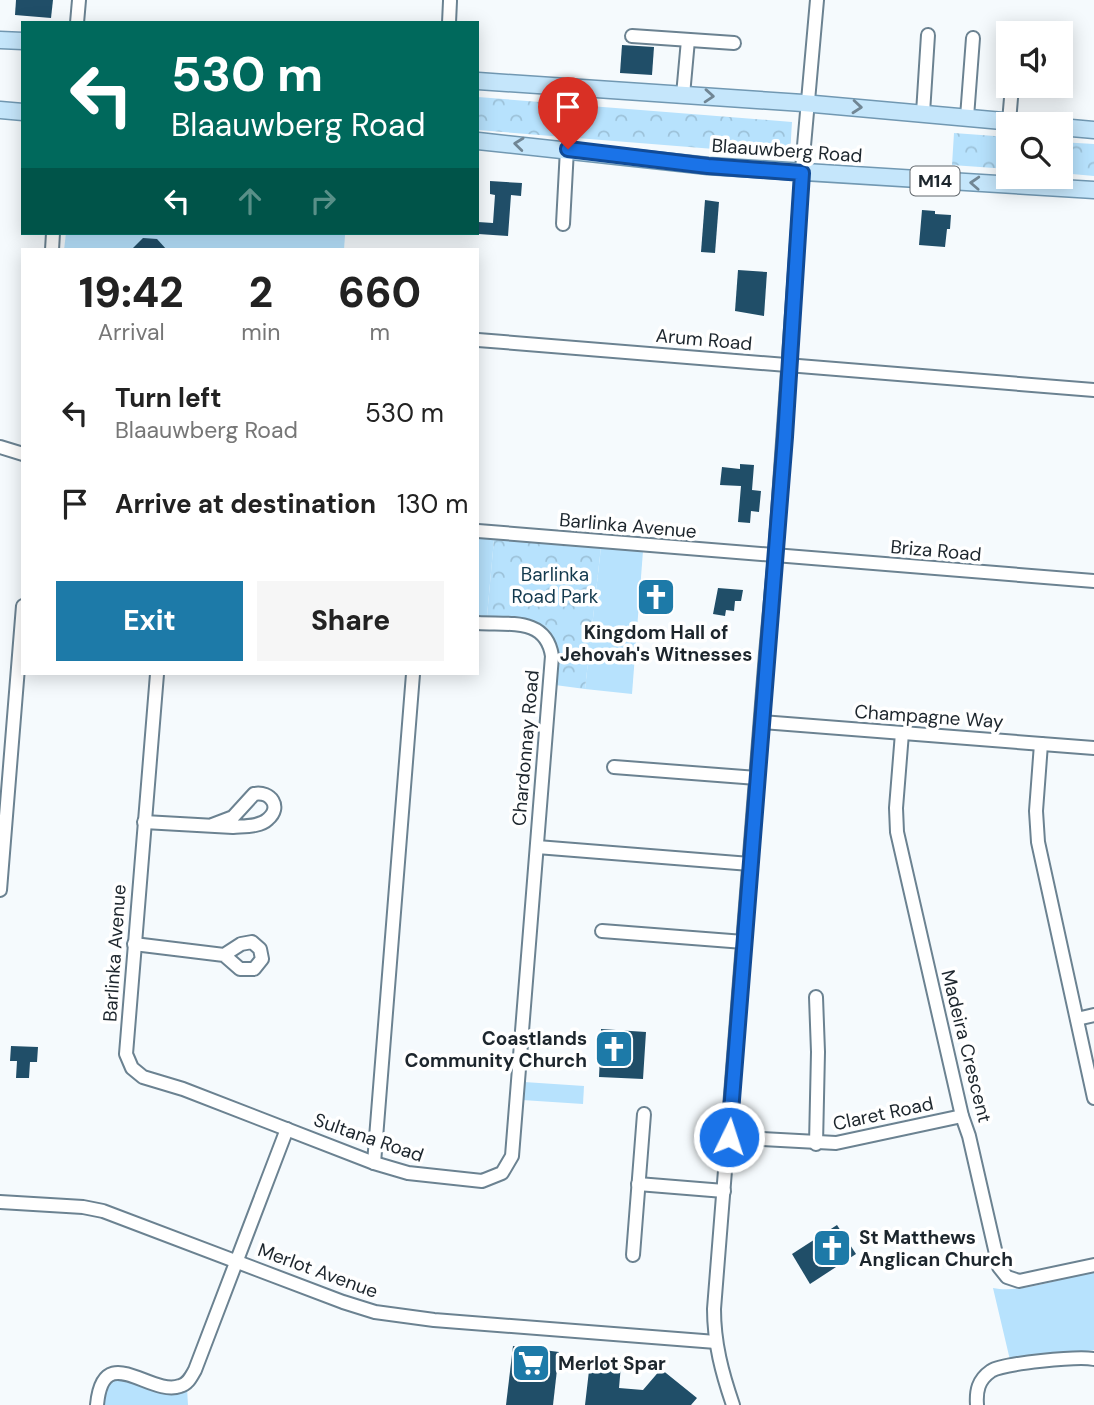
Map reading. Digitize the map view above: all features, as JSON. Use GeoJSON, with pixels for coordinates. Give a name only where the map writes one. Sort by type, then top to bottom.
{"type":"FeatureCollection","features":[{"type":"Feature","properties":{"kind":"main road"},"geometry":{"type":"LineString","coordinates":[[0,40],[21,41]]}},
{"type":"Feature","properties":{"kind":"main road"},"geometry":{"type":"LineString","coordinates":[[479,82],[809,103],[996,120]]}},
{"type":"Feature","properties":{"kind":"main road"},"geometry":{"type":"LineString","coordinates":[[0,110],[21,112]]}},
{"type":"Feature","properties":{"kind":"main road"},"geometry":{"type":"LineString","coordinates":[[1073,128],[1094,130]]}},
{"type":"Feature","properties":{"kind":"main road","name":"Blaauwberg Road"},"geometry":{"type":"LineString","coordinates":[[479,141],[708,166],[1094,190]]}},
{"type":"Feature","properties":{"kind":"street"},"geometry":{"type":"LineString","coordinates":[[77,21],[79,0]]}},
{"type":"Feature","properties":{"kind":"street"},"geometry":{"type":"LineString","coordinates":[[733,1405],[716,1342],[714,1309],[817,0]]}},
{"type":"Feature","properties":{"kind":"street"},"geometry":{"type":"LineString","coordinates":[[449,21],[450,1]]}},
{"type":"Feature","properties":{"kind":"street"},"geometry":{"type":"LineString","coordinates":[[923,113],[928,35]]}},
{"type":"Feature","properties":{"kind":"street"},"geometry":{"type":"LineString","coordinates":[[632,36],[734,43]]}},
{"type":"Feature","properties":{"kind":"street"},"geometry":{"type":"LineString","coordinates":[[967,117],[973,38]]}},
{"type":"Feature","properties":{"kind":"street"},"geometry":{"type":"LineString","coordinates":[[682,95],[688,40]]}},
{"type":"Feature","properties":{"kind":"street"},"geometry":{"type":"LineString","coordinates":[[563,224],[568,149]]}},
{"type":"Feature","properties":{"kind":"street","name":"Arum Road"},"geometry":{"type":"LineString","coordinates":[[479,340],[1094,390]]}},
{"type":"Feature","properties":{"kind":"street"},"geometry":{"type":"LineString","coordinates":[[0,447],[21,453]]}},
{"type":"Feature","properties":{"kind":"street","name":"Barlinka Avenue"},"geometry":{"type":"LineString","coordinates":[[479,531],[775,556]]}},
{"type":"Feature","properties":{"kind":"street","name":"Briza Road"},"geometry":{"type":"LineString","coordinates":[[775,556],[1094,582]]}},
{"type":"Feature","properties":{"kind":"street","name":"Chardonnay Road"},"geometry":{"type":"LineString","coordinates":[[479,623],[534,627],[550,642],[552,656],[537,847],[750,864]]}},
{"type":"Feature","properties":{"kind":"street"},"geometry":{"type":"LineString","coordinates":[[0,890],[21,631]]}},
{"type":"Feature","properties":{"kind":"street","name":"Barlinka Avenue"},"geometry":{"type":"LineString","coordinates":[[157,675],[127,1054],[132,1068],[143,1077],[183,1089],[287,1129]]}},
{"type":"Feature","properties":{"kind":"street"},"geometry":{"type":"LineString","coordinates":[[374,1163],[413,675]]}},
{"type":"Feature","properties":{"kind":"street","name":"Champagne Way"},"geometry":{"type":"LineString","coordinates":[[761,722],[1094,748]]}},
{"type":"Feature","properties":{"kind":"street","name":"Madeira Crescent"},"geometry":{"type":"LineString","coordinates":[[902,733],[896,808],[897,832],[998,1262],[1004,1275],[1012,1280],[1025,1281],[1094,1265]]}},
{"type":"Feature","properties":{"kind":"street"},"geometry":{"type":"LineString","coordinates":[[1041,744],[1036,828],[1094,1098]]}},
{"type":"Feature","properties":{"kind":"street"},"geometry":{"type":"LineString","coordinates":[[614,767],[757,778]]}},
{"type":"Feature","properties":{"kind":"street"},"geometry":{"type":"LineString","coordinates":[[144,822],[212,825],[246,826],[259,824],[273,813],[273,802],[264,792],[254,794],[233,817],[212,825]]}},
{"type":"Feature","properties":{"kind":"street","name":"Sultana Road"},"geometry":{"type":"LineString","coordinates":[[97,1405],[102,1382],[120,1372],[167,1388],[181,1386],[187,1382],[195,1370],[287,1129],[374,1163],[421,1176],[482,1181],[502,1172],[512,1156],[537,847]]}},
{"type":"Feature","properties":{"kind":"street"},"geometry":{"type":"LineString","coordinates":[[602,931],[744,942]]}},
{"type":"Feature","properties":{"kind":"street"},"geometry":{"type":"LineString","coordinates":[[134,944],[224,955]]}},
{"type":"Feature","properties":{"kind":"street"},"geometry":{"type":"LineString","coordinates":[[816,997],[816,1144]]}},
{"type":"Feature","properties":{"kind":"street"},"geometry":{"type":"LineString","coordinates":[[1077,1019],[1094,1015]]}},
{"type":"Feature","properties":{"kind":"street"},"geometry":{"type":"LineString","coordinates":[[633,1255],[644,1114]]}},
{"type":"Feature","properties":{"kind":"street","name":"Claret Road"},"geometry":{"type":"LineString","coordinates":[[729,1137],[816,1144],[853,1141],[962,1116]]}},
{"type":"Feature","properties":{"kind":"street"},"geometry":{"type":"LineString","coordinates":[[638,1184],[724,1191]]}},
{"type":"Feature","properties":{"kind":"street","name":"Merlot Avenue"},"geometry":{"type":"LineString","coordinates":[[0,1202],[83,1207],[103,1211],[375,1312],[410,1318],[716,1342]]}},
{"type":"Feature","properties":{"kind":"street"},"geometry":{"type":"LineString","coordinates":[[978,1405],[977,1390],[980,1382],[992,1370],[1081,1357],[1094,1359]]}},
{"type":"Feature","properties":{"kind":"green space"},"geometry":{"type":"Polygon","coordinates":[[[479,97],[792,122],[790,155],[479,130],[479,97]]]}},
{"type":"Feature","properties":{"kind":"green space"},"geometry":{"type":"Polygon","coordinates":[[[954,133],[996,136],[996,168],[952,165],[954,133]]]}},
{"type":"Feature","properties":{"kind":"green space"},"geometry":{"type":"Polygon","coordinates":[[[1073,143],[1094,144],[1094,176],[1073,174],[1073,143]]]}},
{"type":"Feature","properties":{"kind":"green space"},"geometry":{"type":"Polygon","coordinates":[[[66,235],[345,235],[344,248],[64,248],[66,235]]]}},
{"type":"Feature","properties":{"kind":"green space"},"geometry":{"type":"Polygon","coordinates":[[[479,538],[494,539],[487,616],[479,616],[479,538]]]}},
{"type":"Feature","properties":{"kind":"green space","name":"Barlinka Road Park"},"geometry":{"type":"Polygon","coordinates":[[[494,539],[601,547],[585,689],[555,685],[555,647],[552,635],[546,627],[525,619],[487,616],[494,539]]]}},
{"type":"Feature","properties":{"kind":"green space"},"geometry":{"type":"Polygon","coordinates":[[[601,547],[643,551],[632,694],[585,689],[601,547]]]}},
{"type":"Feature","properties":{"kind":"green space"},"geometry":{"type":"Polygon","coordinates":[[[524,1082],[584,1086],[583,1104],[522,1100],[524,1082]]]}},
{"type":"Feature","properties":{"kind":"green space"},"geometry":{"type":"Polygon","coordinates":[[[1094,1271],[1094,1350],[1010,1360],[993,1288],[1030,1287],[1094,1271]]]}},
{"type":"Feature","properties":{"kind":"green space"},"geometry":{"type":"Polygon","coordinates":[[[113,1378],[187,1388],[188,1405],[104,1405],[106,1387],[113,1378]]]}},
{"type":"Feature","properties":{"kind":"building"},"geometry":{"type":"Polygon","coordinates":[[[16,0],[53,0],[51,18],[15,15],[16,0]]]}},
{"type":"Feature","properties":{"kind":"building"},"geometry":{"type":"Polygon","coordinates":[[[622,45],[654,47],[652,75],[620,73],[622,45]]]}},
{"type":"Feature","properties":{"kind":"building"},"geometry":{"type":"Polygon","coordinates":[[[490,181],[522,183],[521,196],[511,195],[508,236],[479,234],[479,222],[493,223],[495,195],[490,194],[490,181]]]}},
{"type":"Feature","properties":{"kind":"building"},"geometry":{"type":"Polygon","coordinates":[[[705,200],[719,202],[715,253],[701,252],[705,200]]]}},
{"type":"Feature","properties":{"kind":"building"},"geometry":{"type":"Polygon","coordinates":[[[922,210],[951,215],[945,247],[919,245],[922,210]]]}},
{"type":"Feature","properties":{"kind":"building"},"geometry":{"type":"Polygon","coordinates":[[[143,238],[157,239],[165,248],[133,248],[143,238]]]}},
{"type":"Feature","properties":{"kind":"building"},"geometry":{"type":"Polygon","coordinates":[[[738,270],[767,272],[764,316],[735,311],[738,270]]]}},
{"type":"Feature","properties":{"kind":"building"},"geometry":{"type":"Polygon","coordinates":[[[740,464],[754,465],[752,490],[761,491],[759,512],[751,511],[750,523],[738,522],[741,486],[720,485],[722,467],[740,469],[740,464]]]}},
{"type":"Feature","properties":{"kind":"building"},"geometry":{"type":"Polygon","coordinates":[[[718,588],[743,590],[741,601],[735,601],[734,611],[726,610],[725,616],[713,614],[718,588]]]}},
{"type":"Feature","properties":{"kind":"building","name":"Coastlands Community Church"},"geometry":{"type":"Polygon","coordinates":[[[601,1029],[646,1032],[643,1079],[599,1077],[600,1056],[595,1055],[596,1039],[601,1039],[601,1029]]]}},
{"type":"Feature","properties":{"kind":"building"},"geometry":{"type":"Polygon","coordinates":[[[11,1046],[38,1047],[37,1062],[30,1062],[29,1078],[16,1078],[17,1061],[10,1061],[11,1046]]]}},
{"type":"Feature","properties":{"kind":"building"},"geometry":{"type":"Polygon","coordinates":[[[837,1225],[856,1254],[810,1284],[792,1254],[837,1225]]]}},
{"type":"Feature","properties":{"kind":"building"},"geometry":{"type":"Polygon","coordinates":[[[513,1346],[559,1352],[553,1405],[506,1405],[513,1346]]]}},
{"type":"Feature","properties":{"kind":"building"},"geometry":{"type":"Polygon","coordinates":[[[590,1362],[621,1365],[619,1388],[643,1390],[661,1369],[697,1398],[691,1405],[585,1405],[590,1362]]]}},
{"type":"Feature","properties":{"kind":"place","name":"Kingdom Hall of Jehovah's Witnesses"},"geometry":{"type":"Point","coordinates":[656,597]}},
{"type":"Feature","properties":{"kind":"place","name":"Coastlands Community Church"},"geometry":{"type":"Point","coordinates":[614,1049]}},
{"type":"Feature","properties":{"kind":"place","name":"St Matthews Anglican Church"},"geometry":{"type":"Point","coordinates":[832,1248]}},
{"type":"Feature","properties":{"kind":"place","name":"Merlot Spar"},"geometry":{"type":"Point","coordinates":[531,1363]}},
{"type":"Feature","properties":{"kind":"route"},"geometry":{"type":"LineString","coordinates":[[568,149],[708,166],[802,173],[785,437],[729,1137]]}}]}
